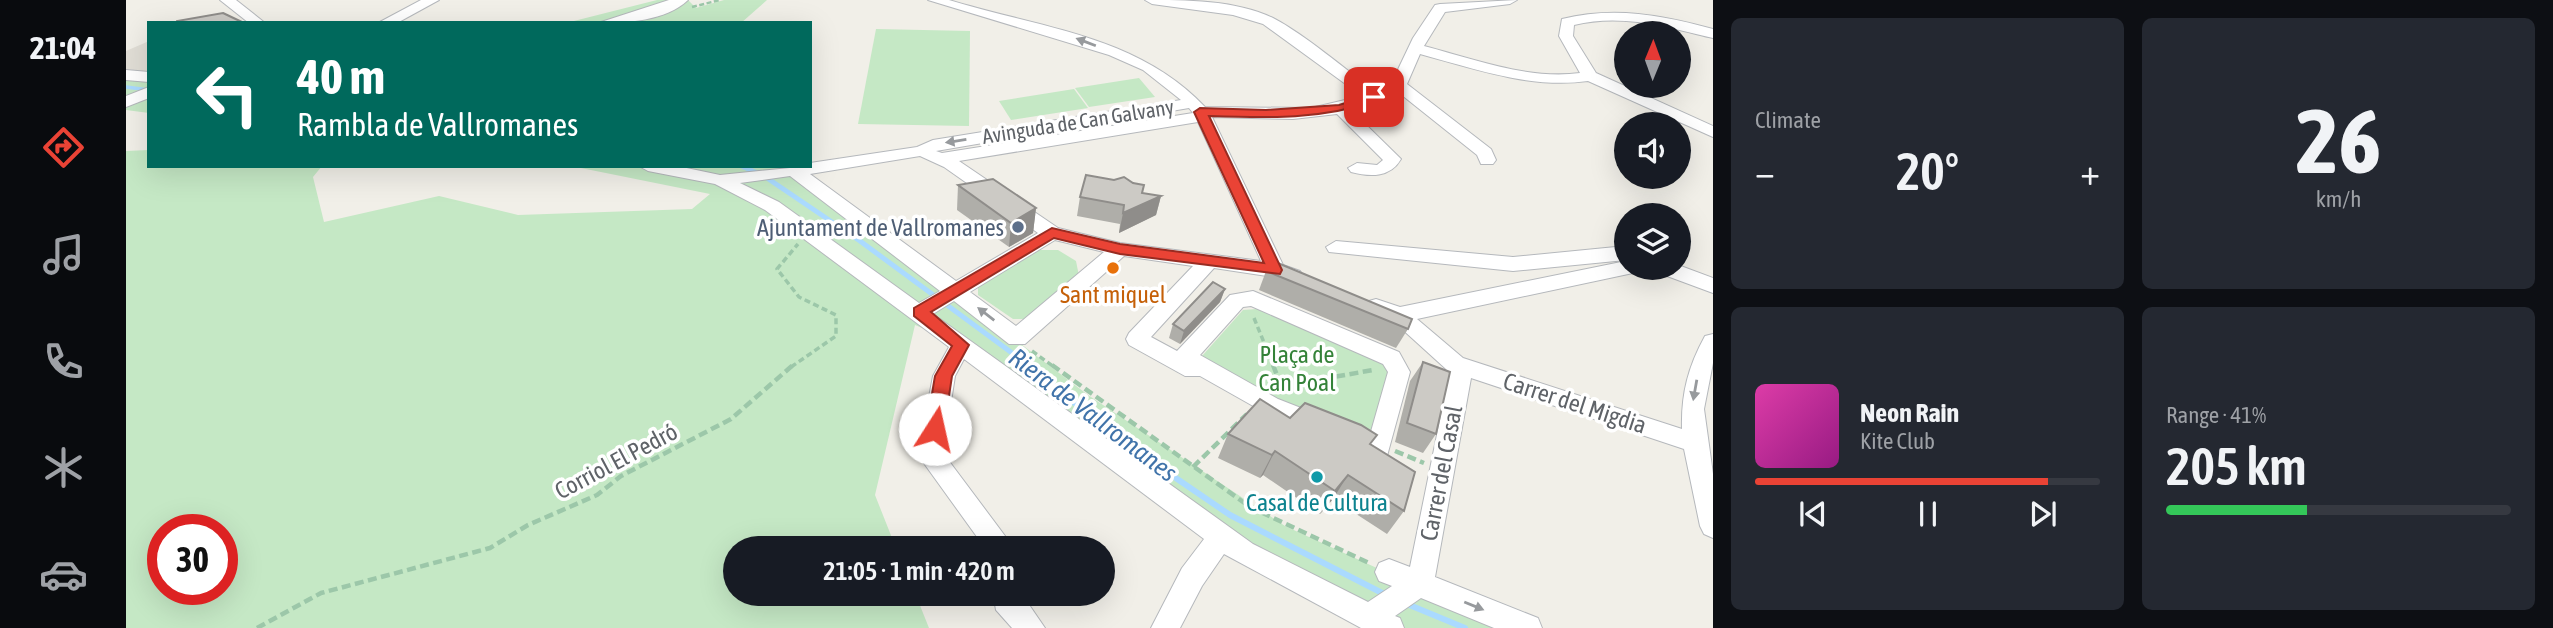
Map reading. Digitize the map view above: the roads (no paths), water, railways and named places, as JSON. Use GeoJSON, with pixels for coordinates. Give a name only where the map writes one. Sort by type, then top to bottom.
{"type":"FeatureCollection","features":[{"type":"Feature","properties":{"kind":"street"},"geometry":{"type":"LineString","coordinates":[[227,0],[255,21]]}},
{"type":"Feature","properties":{"kind":"street"},"geometry":{"type":"LineString","coordinates":[[389,21],[432,0]]}},
{"type":"Feature","properties":{"kind":"street"},"geometry":{"type":"LineString","coordinates":[[614,21],[651,13],[681,0]]}},
{"type":"Feature","properties":{"kind":"street"},"geometry":{"type":"LineString","coordinates":[[935,0],[968,12],[1072,37],[1149,67],[1177,86],[1199,110],[1275,270]]}},
{"type":"Feature","properties":{"kind":"street"},"geometry":{"type":"LineString","coordinates":[[1152,0],[1234,11],[1268,21],[1374,97]]}},
{"type":"Feature","properties":{"kind":"street"},"geometry":{"type":"LineString","coordinates":[[1488,160],[1485,153],[1399,85],[1415,48],[1440,8],[1510,0]]}},
{"type":"Feature","properties":{"kind":"street"},"geometry":{"type":"LineString","coordinates":[[1590,76],[1566,36],[1567,22],[1587,16],[1639,15],[1712,33]]}},
{"type":"Feature","properties":{"kind":"street"},"geometry":{"type":"LineString","coordinates":[[1415,48],[1488,66],[1567,81],[1590,76],[1644,98],[1713,132]]}},
{"type":"Feature","properties":{"kind":"street"},"geometry":{"type":"LineString","coordinates":[[126,75],[147,77]]}},
{"type":"Feature","properties":{"kind":"street","name":"Avinguda de Can Galvany"},"geometry":{"type":"LineString","coordinates":[[812,167],[922,151],[933,145],[1199,110],[1266,114],[1340,109],[1399,85]]}},
{"type":"Feature","properties":{"kind":"street"},"geometry":{"type":"LineString","coordinates":[[127,106],[147,93]]}},
{"type":"Feature","properties":{"kind":"street"},"geometry":{"type":"LineString","coordinates":[[127,106],[147,108]]}},
{"type":"Feature","properties":{"kind":"street"},"geometry":{"type":"LineString","coordinates":[[1340,109],[1392,159],[1385,168],[1373,171],[1356,168]]}},
{"type":"Feature","properties":{"kind":"street","name":"Avinguda de Can Galvany"},"geometry":{"type":"LineString","coordinates":[[940,159],[1199,110]]}},
{"type":"Feature","properties":{"kind":"street"},"geometry":{"type":"LineString","coordinates":[[922,151],[940,159],[1052,233],[1120,249],[1275,270],[1312,283]]}},
{"type":"Feature","properties":{"kind":"street"},"geometry":{"type":"LineString","coordinates":[[658,168],[720,180],[772,206],[1244,553],[1379,623],[1420,583]]}},
{"type":"Feature","properties":{"kind":"street"},"geometry":{"type":"LineString","coordinates":[[796,169],[1017,338],[1120,249]]}},
{"type":"Feature","properties":{"kind":"street","name":"Avinguda de Can Galvany"},"geometry":{"type":"LineString","coordinates":[[720,180],[796,169]]}},
{"type":"Feature","properties":{"kind":"street"},"geometry":{"type":"LineString","coordinates":[[919,312],[1052,233]]}},
{"type":"Feature","properties":{"kind":"street"},"geometry":{"type":"LineString","coordinates":[[1336,247],[1513,264],[1614,254]]}},
{"type":"Feature","properties":{"kind":"street"},"geometry":{"type":"LineString","coordinates":[[1194,370],[1138,338],[1209,261]]}},
{"type":"Feature","properties":{"kind":"street"},"geometry":{"type":"LineString","coordinates":[[1231,264],[1248,304]]}},
{"type":"Feature","properties":{"kind":"street"},"geometry":{"type":"LineString","coordinates":[[1399,315],[1614,270]]}},
{"type":"Feature","properties":{"kind":"street"},"geometry":{"type":"LineString","coordinates":[[1691,278],[1713,287]]}},
{"type":"Feature","properties":{"kind":"street"},"geometry":{"type":"LineString","coordinates":[[1253,298],[1391,358],[1399,372],[1378,449],[1185,357],[1237,300],[1248,304],[1253,298]]}},
{"type":"Feature","properties":{"kind":"street"},"geometry":{"type":"LineString","coordinates":[[1362,302],[1399,315],[1455,364]]}},
{"type":"Feature","properties":{"kind":"street"},"geometry":{"type":"LineString","coordinates":[[1713,342],[1702,358],[1692,396],[1694,443],[1713,526]]}},
{"type":"Feature","properties":{"kind":"street"},"geometry":{"type":"LineString","coordinates":[[961,345],[944,376],[930,455],[992,536]]}},
{"type":"Feature","properties":{"kind":"street","name":"Carrer del Migdia"},"geometry":{"type":"LineString","coordinates":[[1455,364],[1694,443]]}},
{"type":"Feature","properties":{"kind":"street","name":"Carrer del Casal"},"geometry":{"type":"LineString","coordinates":[[1420,583],[1460,376],[1455,364]]}},
{"type":"Feature","properties":{"kind":"street"},"geometry":{"type":"LineString","coordinates":[[1165,628],[1192,577],[1222,537]]}},
{"type":"Feature","properties":{"kind":"street"},"geometry":{"type":"LineString","coordinates":[[1389,572],[1528,628]]}},
{"type":"Feature","properties":{"kind":"street"},"geometry":{"type":"LineString","coordinates":[[1011,606],[1031,628]]}},
{"type":"Feature","properties":{"kind":"waterway","name":"Riera de Vallromanes"},"geometry":{"type":"LineString","coordinates":[[126,87],[147,90]]}},
{"type":"Feature","properties":{"kind":"waterway","name":"Riera de Vallromanes"},"geometry":{"type":"LineString","coordinates":[[746,168],[767,178],[860,241],[1031,367]]}},
{"type":"Feature","properties":{"kind":"waterway","name":"Riera de Vallromanes"},"geometry":{"type":"LineString","coordinates":[[1028,365],[1120,440],[1230,515],[1388,596]]}},
{"type":"Feature","properties":{"kind":"waterway","name":"Riera de Vallromanes"},"geometry":{"type":"LineString","coordinates":[[1407,604],[1465,628]]}},
{"type":"Feature","properties":{"kind":"place","name":"Ajuntament de Vallromanes"},"geometry":{"type":"Point","coordinates":[1018,227]}},
{"type":"Feature","properties":{"kind":"place","name":"Sant miquel"},"geometry":{"type":"Point","coordinates":[1113,268]}},
{"type":"Feature","properties":{"kind":"place","name":"Casal de Cultura"},"geometry":{"type":"Point","coordinates":[1317,477]}},
{"type":"Feature","properties":{"kind":"park label","name":"Plaça de Can Poal"},"geometry":{"type":"Point","coordinates":[1297,368]}}]}
